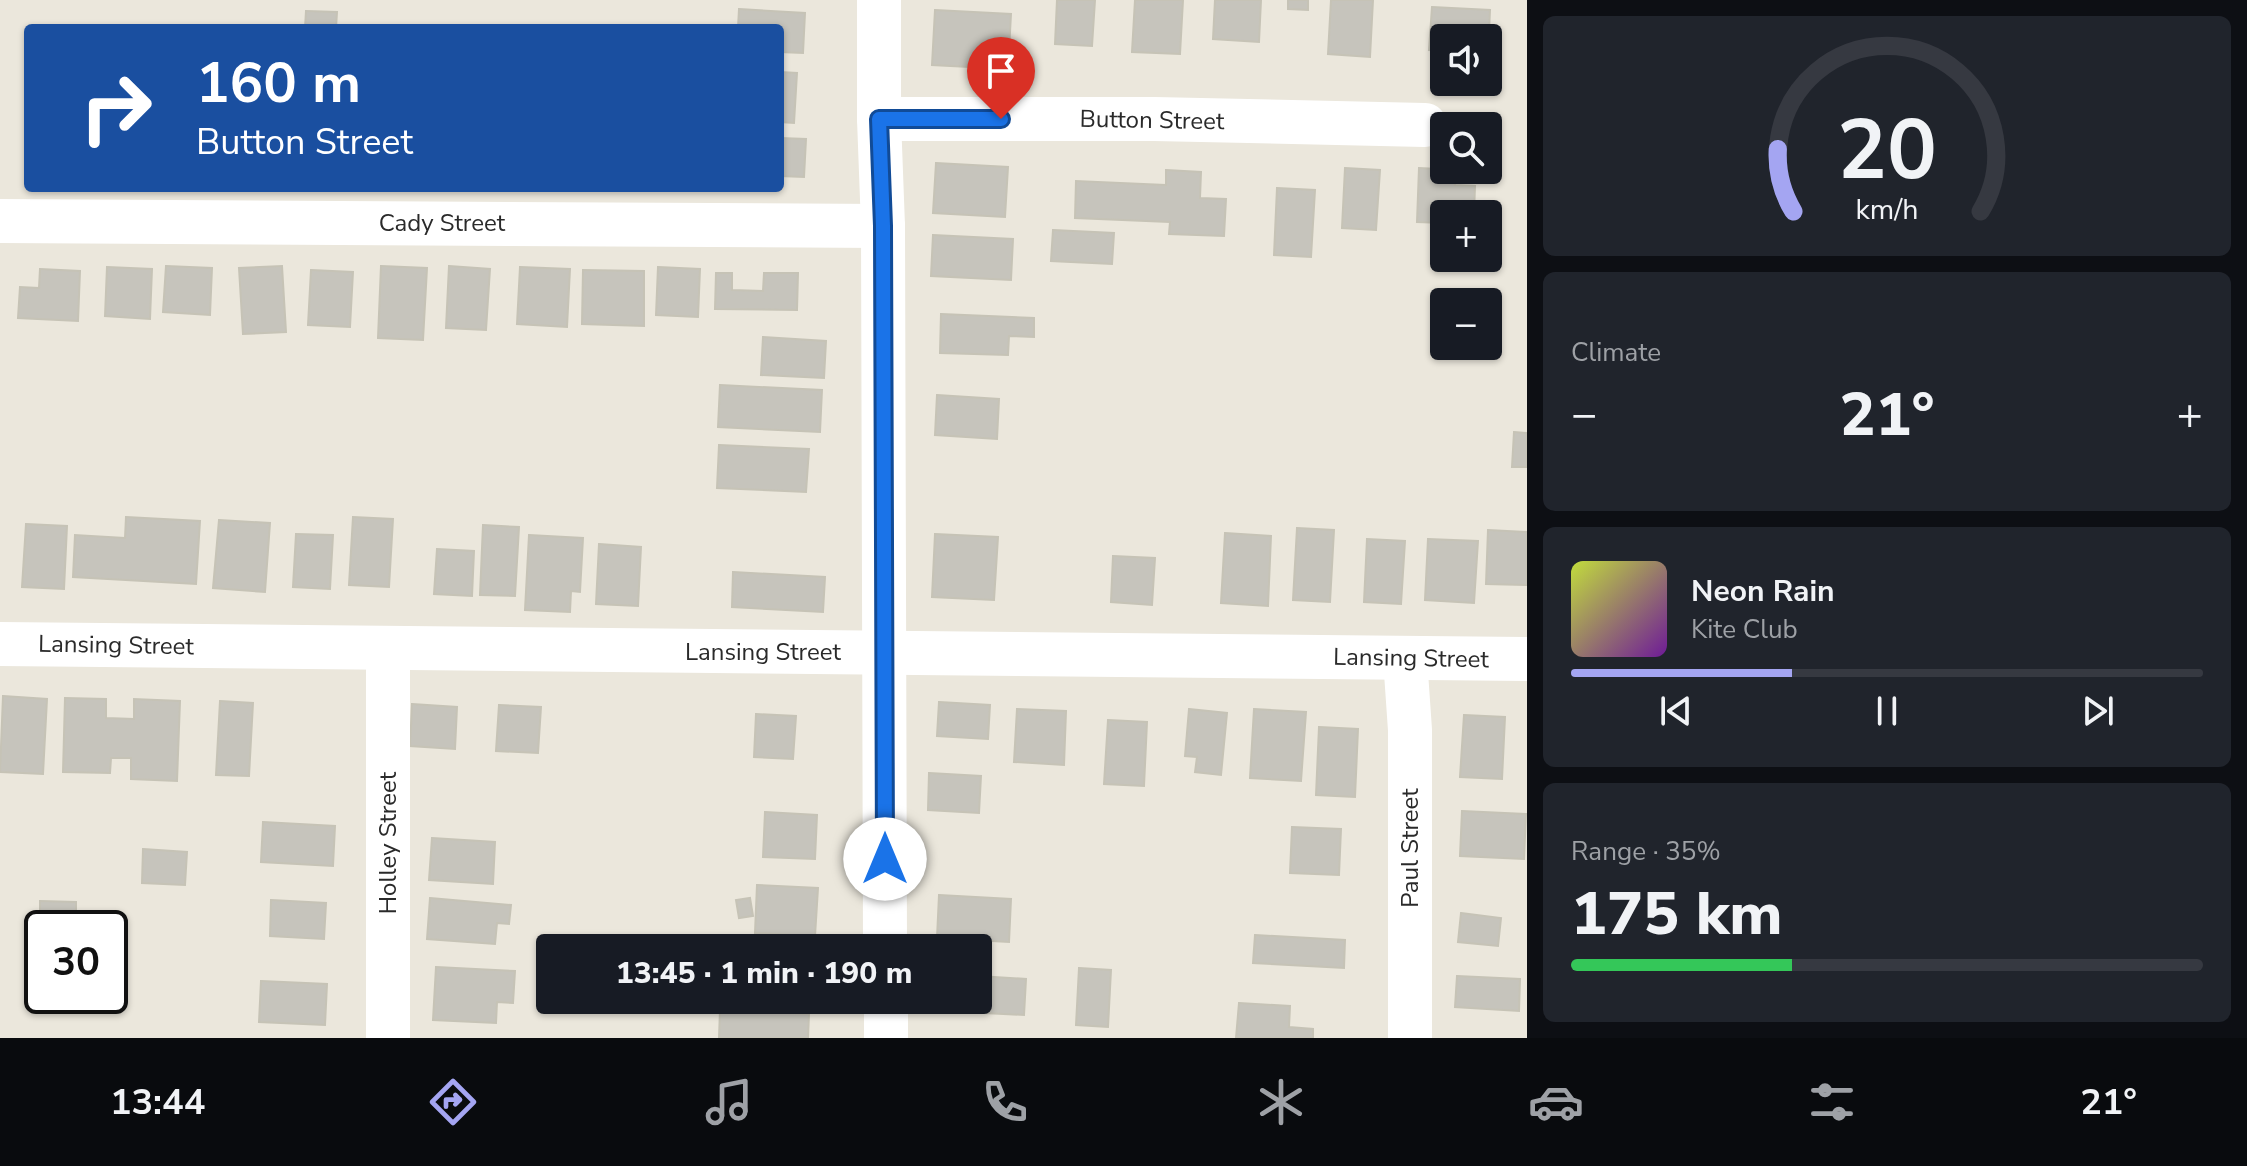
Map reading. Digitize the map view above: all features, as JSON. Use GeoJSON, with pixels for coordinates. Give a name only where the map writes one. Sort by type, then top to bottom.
{"type":"FeatureCollection","features":[{"type":"Feature","properties":{"kind":"street"},"geometry":{"type":"LineString","coordinates":[[879,0],[883,226],[885,934]]}},
{"type":"Feature","properties":{"kind":"street","name":"Button Street"},"geometry":{"type":"LineString","coordinates":[[879,119],[1154,119],[1425,125]]}},
{"type":"Feature","properties":{"kind":"street","name":"Cady Street"},"geometry":{"type":"LineString","coordinates":[[0,221],[883,226]]}},
{"type":"Feature","properties":{"kind":"street","name":"Lansing Street"},"geometry":{"type":"LineString","coordinates":[[0,644],[1527,659]]}},
{"type":"Feature","properties":{"kind":"street","name":"Holley Street"},"geometry":{"type":"LineString","coordinates":[[388,649],[388,1038]]}},
{"type":"Feature","properties":{"kind":"street","name":"Paul Street"},"geometry":{"type":"LineString","coordinates":[[1405,658],[1410,730],[1410,1038]]}},
{"type":"Feature","properties":{"kind":"street"},"geometry":{"type":"LineString","coordinates":[[886,1014],[886,1038]]}},
{"type":"Feature","properties":{"kind":"building"},"geometry":{"type":"Polygon","coordinates":[[[1057,0],[1095,0],[1092,46],[1055,44],[1057,0]]]}},
{"type":"Feature","properties":{"kind":"building"},"geometry":{"type":"Polygon","coordinates":[[[1135,0],[1183,0],[1180,54],[1132,52],[1135,0]]]}},
{"type":"Feature","properties":{"kind":"building"},"geometry":{"type":"Polygon","coordinates":[[[1215,0],[1261,0],[1259,42],[1213,39],[1215,0]]]}},
{"type":"Feature","properties":{"kind":"building"},"geometry":{"type":"Polygon","coordinates":[[[1288,0],[1308,0],[1308,10],[1288,9],[1288,0]]]}},
{"type":"Feature","properties":{"kind":"building"},"geometry":{"type":"Polygon","coordinates":[[[1331,0],[1373,0],[1370,57],[1328,54],[1331,0]]]}},
{"type":"Feature","properties":{"kind":"building"},"geometry":{"type":"Polygon","coordinates":[[[1432,7],[1490,10],[1489,24],[1431,24],[1432,7]]]}},
{"type":"Feature","properties":{"kind":"building"},"geometry":{"type":"Polygon","coordinates":[[[739,9],[805,13],[803,53],[784,52],[784,24],[738,24],[739,9]]]}},
{"type":"Feature","properties":{"kind":"building"},"geometry":{"type":"Polygon","coordinates":[[[935,10],[1011,14],[1008,69],[932,65],[935,10]]]}},
{"type":"Feature","properties":{"kind":"building"},"geometry":{"type":"Polygon","coordinates":[[[306,11],[337,12],[336,24],[305,24],[306,11]]]}},
{"type":"Feature","properties":{"kind":"building"},"geometry":{"type":"Polygon","coordinates":[[[784,72],[797,73],[794,123],[784,122],[784,72]]]}},
{"type":"Feature","properties":{"kind":"building"},"geometry":{"type":"Polygon","coordinates":[[[784,138],[806,139],[804,177],[784,176],[784,138]]]}},
{"type":"Feature","properties":{"kind":"building"},"geometry":{"type":"Polygon","coordinates":[[[936,163],[1008,167],[1005,217],[933,213],[936,163]]]}},
{"type":"Feature","properties":{"kind":"building"},"geometry":{"type":"Polygon","coordinates":[[[1345,168],[1380,170],[1376,230],[1342,228],[1345,168]]]}},
{"type":"Feature","properties":{"kind":"building"},"geometry":{"type":"Polygon","coordinates":[[[1419,168],[1430,169],[1430,184],[1475,186],[1474,200],[1430,200],[1430,222],[1417,222],[1419,168]]]}},
{"type":"Feature","properties":{"kind":"building"},"geometry":{"type":"Polygon","coordinates":[[[1166,170],[1201,172],[1200,198],[1226,199],[1224,236],[1169,234],[1170,222],[1075,218],[1076,181],[1166,185],[1166,170]]]}},
{"type":"Feature","properties":{"kind":"building"},"geometry":{"type":"Polygon","coordinates":[[[1277,188],[1315,190],[1311,257],[1274,255],[1277,188]]]}},
{"type":"Feature","properties":{"kind":"building"},"geometry":{"type":"Polygon","coordinates":[[[1053,230],[1114,233],[1112,264],[1051,261],[1053,230]]]}},
{"type":"Feature","properties":{"kind":"building"},"geometry":{"type":"Polygon","coordinates":[[[933,235],[1013,239],[1011,280],[931,276],[933,235]]]}},
{"type":"Feature","properties":{"kind":"building"},"geometry":{"type":"Polygon","coordinates":[[[166,266],[212,268],[210,315],[163,312],[166,266]]]}},
{"type":"Feature","properties":{"kind":"building"},"geometry":{"type":"Polygon","coordinates":[[[282,266],[286,332],[243,334],[239,268],[282,266]]]}},
{"type":"Feature","properties":{"kind":"building"},"geometry":{"type":"Polygon","coordinates":[[[381,266],[427,268],[423,340],[378,338],[381,266]]]}},
{"type":"Feature","properties":{"kind":"building"},"geometry":{"type":"Polygon","coordinates":[[[449,266],[490,269],[486,330],[446,328],[449,266]]]}},
{"type":"Feature","properties":{"kind":"building"},"geometry":{"type":"Polygon","coordinates":[[[107,267],[152,269],[150,319],[105,316],[107,267]]]}},
{"type":"Feature","properties":{"kind":"building"},"geometry":{"type":"Polygon","coordinates":[[[520,267],[570,269],[567,327],[517,324],[520,267]]]}},
{"type":"Feature","properties":{"kind":"building"},"geometry":{"type":"Polygon","coordinates":[[[658,267],[700,269],[698,317],[656,315],[658,267]]]}},
{"type":"Feature","properties":{"kind":"building"},"geometry":{"type":"Polygon","coordinates":[[[40,269],[80,271],[78,321],[18,318],[20,287],[39,288],[40,269]]]}},
{"type":"Feature","properties":{"kind":"building"},"geometry":{"type":"Polygon","coordinates":[[[311,270],[353,272],[350,327],[308,325],[311,270]]]}},
{"type":"Feature","properties":{"kind":"building"},"geometry":{"type":"Polygon","coordinates":[[[583,270],[644,271],[644,326],[582,324],[583,270]]]}},
{"type":"Feature","properties":{"kind":"building"},"geometry":{"type":"Polygon","coordinates":[[[716,273],[732,273],[732,290],[763,291],[764,273],[798,273],[797,310],[715,309],[716,273]]]}},
{"type":"Feature","properties":{"kind":"building"},"geometry":{"type":"Polygon","coordinates":[[[941,314],[1034,318],[1034,337],[1009,336],[1008,355],[940,353],[941,314]]]}},
{"type":"Feature","properties":{"kind":"building"},"geometry":{"type":"Polygon","coordinates":[[[763,337],[826,341],[824,378],[761,375],[763,337]]]}},
{"type":"Feature","properties":{"kind":"building"},"geometry":{"type":"Polygon","coordinates":[[[720,385],[822,390],[820,432],[718,427],[720,385]]]}},
{"type":"Feature","properties":{"kind":"building"},"geometry":{"type":"Polygon","coordinates":[[[937,395],[999,399],[997,439],[935,435],[937,395]]]}},
{"type":"Feature","properties":{"kind":"building"},"geometry":{"type":"Polygon","coordinates":[[[1514,432],[1527,433],[1527,467],[1512,467],[1514,432]]]}},
{"type":"Feature","properties":{"kind":"building"},"geometry":{"type":"Polygon","coordinates":[[[719,445],[809,449],[806,492],[717,488],[719,445]]]}},
{"type":"Feature","properties":{"kind":"building"},"geometry":{"type":"Polygon","coordinates":[[[126,517],[200,521],[196,584],[73,577],[75,535],[125,538],[126,517]]]}},
{"type":"Feature","properties":{"kind":"building"},"geometry":{"type":"Polygon","coordinates":[[[353,517],[393,519],[389,587],[349,585],[353,517]]]}},
{"type":"Feature","properties":{"kind":"building"},"geometry":{"type":"Polygon","coordinates":[[[219,520],[270,523],[265,592],[213,588],[219,520]]]}},
{"type":"Feature","properties":{"kind":"building"},"geometry":{"type":"Polygon","coordinates":[[[26,524],[67,526],[64,589],[22,587],[26,524]]]}},
{"type":"Feature","properties":{"kind":"building"},"geometry":{"type":"Polygon","coordinates":[[[483,525],[519,527],[515,596],[480,595],[483,525]]]}},
{"type":"Feature","properties":{"kind":"building"},"geometry":{"type":"Polygon","coordinates":[[[1297,528],[1334,530],[1330,602],[1293,600],[1297,528]]]}},
{"type":"Feature","properties":{"kind":"building"},"geometry":{"type":"Polygon","coordinates":[[[1488,530],[1527,532],[1527,585],[1486,584],[1488,530]]]}},
{"type":"Feature","properties":{"kind":"building"},"geometry":{"type":"Polygon","coordinates":[[[1225,533],[1271,536],[1268,606],[1221,603],[1225,533]]]}},
{"type":"Feature","properties":{"kind":"building"},"geometry":{"type":"Polygon","coordinates":[[[296,534],[333,535],[330,589],[293,587],[296,534]]]}},
{"type":"Feature","properties":{"kind":"building"},"geometry":{"type":"Polygon","coordinates":[[[935,534],[998,537],[994,600],[932,597],[935,534]]]}},
{"type":"Feature","properties":{"kind":"building"},"geometry":{"type":"Polygon","coordinates":[[[529,535],[583,538],[580,592],[571,591],[570,612],[525,610],[529,535]]]}},
{"type":"Feature","properties":{"kind":"building"},"geometry":{"type":"Polygon","coordinates":[[[1367,539],[1405,541],[1401,604],[1364,602],[1367,539]]]}},
{"type":"Feature","properties":{"kind":"building"},"geometry":{"type":"Polygon","coordinates":[[[1428,539],[1478,541],[1474,603],[1425,600],[1428,539]]]}},
{"type":"Feature","properties":{"kind":"building"},"geometry":{"type":"Polygon","coordinates":[[[599,544],[641,547],[638,606],[596,604],[599,544]]]}},
{"type":"Feature","properties":{"kind":"building"},"geometry":{"type":"Polygon","coordinates":[[[437,549],[474,551],[472,596],[434,594],[437,549]]]}},
{"type":"Feature","properties":{"kind":"building"},"geometry":{"type":"Polygon","coordinates":[[[1113,556],[1155,558],[1152,605],[1111,602],[1113,556]]]}},
{"type":"Feature","properties":{"kind":"building"},"geometry":{"type":"Polygon","coordinates":[[[733,572],[825,577],[823,612],[732,607],[733,572]]]}},
{"type":"Feature","properties":{"kind":"building"},"geometry":{"type":"Polygon","coordinates":[[[3,696],[47,699],[43,774],[0,772],[3,696]]]}},
{"type":"Feature","properties":{"kind":"building"},"geometry":{"type":"Polygon","coordinates":[[[65,698],[106,699],[106,718],[134,719],[134,699],[180,701],[177,781],[131,779],[131,758],[111,758],[110,773],[63,772],[65,698]]]}},
{"type":"Feature","properties":{"kind":"building"},"geometry":{"type":"Polygon","coordinates":[[[220,701],[253,703],[249,776],[216,775],[220,701]]]}},
{"type":"Feature","properties":{"kind":"building"},"geometry":{"type":"Polygon","coordinates":[[[939,702],[990,705],[988,739],[937,736],[939,702]]]}},
{"type":"Feature","properties":{"kind":"building"},"geometry":{"type":"Polygon","coordinates":[[[412,704],[457,707],[455,749],[410,746],[412,704]]]}},
{"type":"Feature","properties":{"kind":"building"},"geometry":{"type":"Polygon","coordinates":[[[499,705],[541,707],[538,753],[496,751],[499,705]]]}},
{"type":"Feature","properties":{"kind":"building"},"geometry":{"type":"Polygon","coordinates":[[[1017,709],[1066,711],[1064,765],[1014,762],[1017,709]]]}},
{"type":"Feature","properties":{"kind":"building"},"geometry":{"type":"Polygon","coordinates":[[[1189,709],[1227,713],[1221,775],[1195,772],[1197,757],[1185,756],[1189,709]]]}},
{"type":"Feature","properties":{"kind":"building"},"geometry":{"type":"Polygon","coordinates":[[[1254,709],[1306,712],[1301,781],[1250,778],[1254,709]]]}},
{"type":"Feature","properties":{"kind":"building"},"geometry":{"type":"Polygon","coordinates":[[[756,714],[796,716],[793,759],[754,757],[756,714]]]}},
{"type":"Feature","properties":{"kind":"building"},"geometry":{"type":"Polygon","coordinates":[[[1464,715],[1505,717],[1502,779],[1460,777],[1464,715]]]}},
{"type":"Feature","properties":{"kind":"building"},"geometry":{"type":"Polygon","coordinates":[[[1108,720],[1147,722],[1144,786],[1104,784],[1108,720]]]}},
{"type":"Feature","properties":{"kind":"building"},"geometry":{"type":"Polygon","coordinates":[[[1319,727],[1358,729],[1355,797],[1316,795],[1319,727]]]}},
{"type":"Feature","properties":{"kind":"building"},"geometry":{"type":"Polygon","coordinates":[[[929,773],[981,776],[979,813],[928,810],[929,773]]]}},
{"type":"Feature","properties":{"kind":"building"},"geometry":{"type":"Polygon","coordinates":[[[1462,811],[1526,814],[1524,859],[1460,856],[1462,811]]]}},
{"type":"Feature","properties":{"kind":"building"},"geometry":{"type":"Polygon","coordinates":[[[765,812],[817,815],[815,859],[763,857],[765,812]]]}},
{"type":"Feature","properties":{"kind":"building"},"geometry":{"type":"Polygon","coordinates":[[[263,822],[335,826],[333,866],[261,862],[263,822]]]}},
{"type":"Feature","properties":{"kind":"building"},"geometry":{"type":"Polygon","coordinates":[[[1292,827],[1341,829],[1339,875],[1290,873],[1292,827]]]}},
{"type":"Feature","properties":{"kind":"building"},"geometry":{"type":"Polygon","coordinates":[[[432,838],[495,842],[493,884],[429,880],[432,838]]]}},
{"type":"Feature","properties":{"kind":"building"},"geometry":{"type":"Polygon","coordinates":[[[143,849],[187,852],[185,885],[142,883],[143,849]]]}},
{"type":"Feature","properties":{"kind":"building"},"geometry":{"type":"Polygon","coordinates":[[[757,885],[818,888],[815,934],[755,933],[757,885]]]}},
{"type":"Feature","properties":{"kind":"building"},"geometry":{"type":"Polygon","coordinates":[[[939,895],[1011,899],[1009,942],[992,941],[992,934],[937,934],[939,895]]]}},
{"type":"Feature","properties":{"kind":"building"},"geometry":{"type":"Polygon","coordinates":[[[430,898],[511,905],[509,924],[497,923],[495,944],[427,939],[430,898]]]}},
{"type":"Feature","properties":{"kind":"building"},"geometry":{"type":"Polygon","coordinates":[[[750,898],[753,916],[739,918],[736,900],[750,898]]]}},
{"type":"Feature","properties":{"kind":"building"},"geometry":{"type":"Polygon","coordinates":[[[271,900],[326,903],[324,939],[270,936],[271,900]]]}},
{"type":"Feature","properties":{"kind":"building"},"geometry":{"type":"Polygon","coordinates":[[[40,901],[76,902],[76,910],[40,910],[40,901]]]}},
{"type":"Feature","properties":{"kind":"building"},"geometry":{"type":"Polygon","coordinates":[[[1461,913],[1501,918],[1498,946],[1458,942],[1461,913]]]}},
{"type":"Feature","properties":{"kind":"building"},"geometry":{"type":"Polygon","coordinates":[[[1255,935],[1345,940],[1344,968],[1253,963],[1255,935]]]}},
{"type":"Feature","properties":{"kind":"building"},"geometry":{"type":"Polygon","coordinates":[[[436,967],[515,971],[513,1003],[497,1002],[496,1023],[433,1020],[436,967]]]}},
{"type":"Feature","properties":{"kind":"building"},"geometry":{"type":"Polygon","coordinates":[[[1079,968],[1111,970],[1108,1027],[1076,1025],[1079,968]]]}},
{"type":"Feature","properties":{"kind":"building"},"geometry":{"type":"Polygon","coordinates":[[[1457,976],[1520,979],[1519,1011],[1455,1007],[1457,976]]]}},
{"type":"Feature","properties":{"kind":"building"},"geometry":{"type":"Polygon","coordinates":[[[992,977],[1026,979],[1024,1015],[992,1013],[992,977]]]}},
{"type":"Feature","properties":{"kind":"building"},"geometry":{"type":"Polygon","coordinates":[[[261,981],[327,984],[325,1025],[259,1022],[261,981]]]}},
{"type":"Feature","properties":{"kind":"building"},"geometry":{"type":"Polygon","coordinates":[[[1239,1003],[1290,1006],[1289,1027],[1313,1029],[1313,1038],[1236,1038],[1239,1003]]]}},
{"type":"Feature","properties":{"kind":"building"},"geometry":{"type":"Polygon","coordinates":[[[720,1014],[809,1014],[808,1038],[719,1038],[720,1014]]]}},
{"type":"Feature","properties":{"kind":"route"},"geometry":{"type":"LineString","coordinates":[[885,859],[883,226],[879,119],[1001,119]]}}]}
